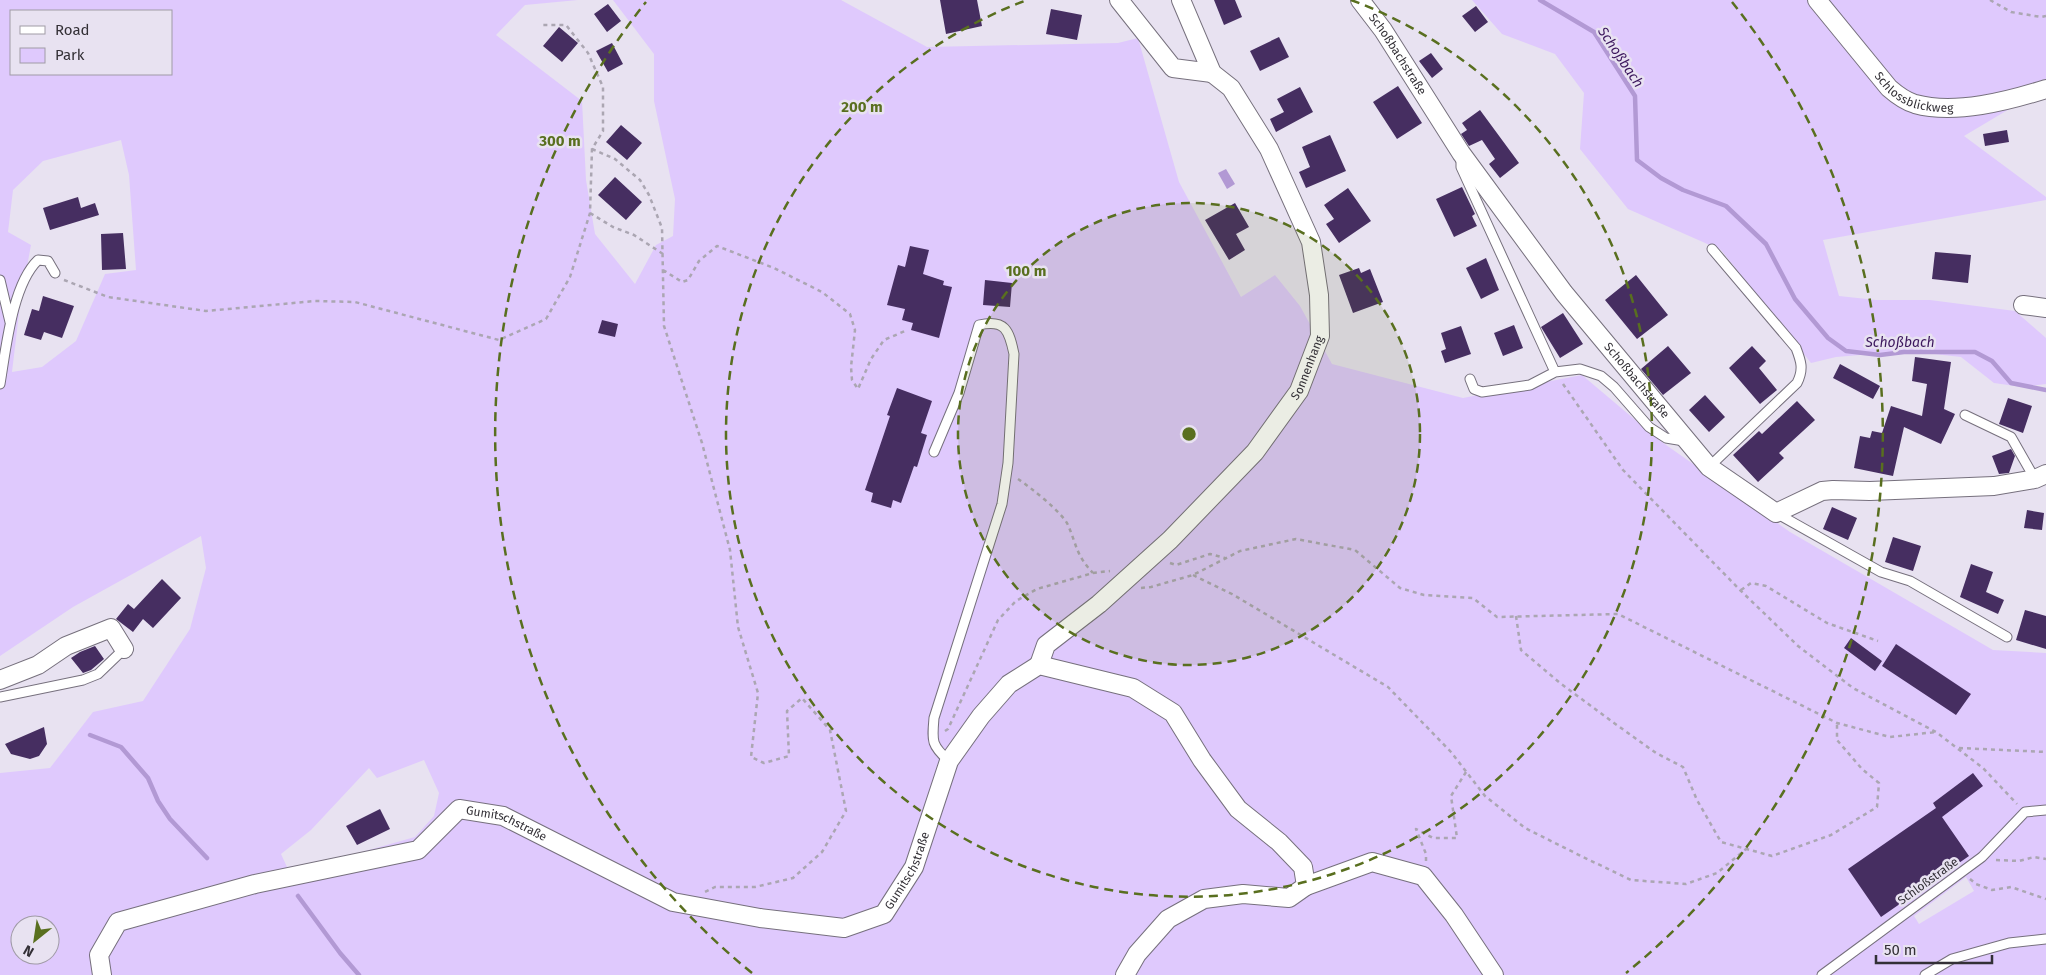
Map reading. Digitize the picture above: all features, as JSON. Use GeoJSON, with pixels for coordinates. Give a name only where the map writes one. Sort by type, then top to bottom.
{"type":"FeatureCollection","features":[{"type":"Feature","properties":{"kind":"street"},"geometry":{"type":"LineString","coordinates":[[1119,0],[1172,68],[1212,73]]}},
{"type":"Feature","properties":{"kind":"street","name":"Sonnenhang"},"geometry":{"type":"LineString","coordinates":[[1039,665],[1046,645],[1114,590],[1153,555],[1255,452],[1299,391],[1320,336],[1319,295],[1311,242],[1268,149],[1231,88],[1212,73],[1181,0]]}},
{"type":"Feature","properties":{"kind":"street","name":"Schoßbachstraße"},"geometry":{"type":"LineString","coordinates":[[1360,0],[1383,30],[1461,153],[1564,293],[1709,467],[1776,513]]}},
{"type":"Feature","properties":{"kind":"street","name":"Schlossblickweg"},"geometry":{"type":"LineString","coordinates":[[1818,0],[1888,88],[1901,98],[1915,104],[1956,108],[2020,97],[2046,89]]}},
{"type":"Feature","properties":{"kind":"street"},"geometry":{"type":"LineString","coordinates":[[2023,305],[2046,308]]}},
{"type":"Feature","properties":{"kind":"street"},"geometry":{"type":"LineString","coordinates":[[1776,513],[1822,491],[1994,486],[2041,477]]}},
{"type":"Feature","properties":{"kind":"street"},"geometry":{"type":"LineString","coordinates":[[0,680],[38,664],[66,646],[112,628],[124,649]]}},
{"type":"Feature","properties":{"kind":"street"},"geometry":{"type":"LineString","coordinates":[[1039,665],[1133,688],[1173,713],[1202,760],[1238,809],[1279,842],[1303,867],[1306,886]]}},
{"type":"Feature","properties":{"kind":"street","name":"Gumitschstraße"},"geometry":{"type":"LineString","coordinates":[[102,975],[99,956],[118,922],[255,884],[418,850],[459,809],[503,816],[673,902],[760,918],[844,928],[884,914],[914,867],[949,761],[981,716],[1009,684],[1039,665]]}},
{"type":"Feature","properties":{"kind":"street"},"geometry":{"type":"LineString","coordinates":[[1125,975],[1137,954],[1168,919],[1204,899],[1243,894],[1289,898],[1306,886],[1372,862],[1423,876],[1454,915],[1494,975]]}},
{"type":"Feature","properties":{"kind":"lane"},"geometry":{"type":"LineString","coordinates":[[1461,153],[1461,167],[1555,372]]}},
{"type":"Feature","properties":{"kind":"lane"},"geometry":{"type":"LineString","coordinates":[[1709,467],[1797,383],[1802,374],[1802,364],[1796,348],[1712,249]]}},
{"type":"Feature","properties":{"kind":"lane"},"geometry":{"type":"LineString","coordinates":[[0,384],[10,324],[22,284],[30,268],[38,260],[48,261],[55,273]]}},
{"type":"Feature","properties":{"kind":"lane"},"geometry":{"type":"LineString","coordinates":[[0,280],[10,324]]}},
{"type":"Feature","properties":{"kind":"lane"},"geometry":{"type":"LineString","coordinates":[[934,452],[958,393],[979,325],[993,322],[1003,326],[1011,338],[1014,354],[1007,472],[1002,504],[934,718],[932,736],[936,749],[949,761]]}},
{"type":"Feature","properties":{"kind":"lane"},"geometry":{"type":"LineString","coordinates":[[1470,378],[1474,389],[1482,392],[1530,384],[1555,372],[1580,369],[1600,376],[1614,387],[1649,427],[1666,438],[1688,442]]}},
{"type":"Feature","properties":{"kind":"lane"},"geometry":{"type":"LineString","coordinates":[[1965,415],[2011,437],[2041,477]]}},
{"type":"Feature","properties":{"kind":"lane"},"geometry":{"type":"LineString","coordinates":[[1776,513],[1881,572],[1910,580],[2008,637]]}},
{"type":"Feature","properties":{"kind":"lane"},"geometry":{"type":"LineString","coordinates":[[0,697],[82,680],[98,674],[124,649]]}},
{"type":"Feature","properties":{"kind":"lane"},"geometry":{"type":"LineString","coordinates":[[2025,812],[2046,810]]}},
{"type":"Feature","properties":{"kind":"lane","name":"Schloßstraße"},"geometry":{"type":"LineString","coordinates":[[1822,975],[1982,857],[2025,812]]}},
{"type":"Feature","properties":{"kind":"lane"},"geometry":{"type":"LineString","coordinates":[[1925,975],[1952,959],[2009,943],[2046,939]]}},
{"type":"Feature","properties":{"kind":"path"},"geometry":{"type":"LineString","coordinates":[[1990,0],[2011,12],[2041,17],[2046,16]]}},
{"type":"Feature","properties":{"kind":"path"},"geometry":{"type":"LineString","coordinates":[[55,273],[63,279],[108,297],[206,311],[315,302],[355,302],[500,340],[546,319],[570,276],[590,213],[592,149],[603,131],[603,87],[588,53],[566,25],[540,25]]}},
{"type":"Feature","properties":{"kind":"path"},"geometry":{"type":"LineString","coordinates":[[592,149],[615,159],[640,180],[649,194],[662,228],[664,326],[702,442],[730,550],[738,627],[758,693],[751,757],[764,763],[790,756],[787,711],[802,698],[830,730],[846,811],[822,852],[793,878],[755,887],[715,887],[683,904]]}},
{"type":"Feature","properties":{"kind":"path"},"geometry":{"type":"LineString","coordinates":[[590,213],[613,227],[634,235],[663,254]]}},
{"type":"Feature","properties":{"kind":"path"},"geometry":{"type":"LineString","coordinates":[[663,270],[682,282],[688,280],[698,262],[717,246],[774,268],[822,292],[850,314],[855,330],[851,367],[852,380],[858,389],[871,359],[884,340],[905,331]]}},
{"type":"Feature","properties":{"kind":"path"},"geometry":{"type":"LineString","coordinates":[[1555,372],[1623,470],[1740,590],[1798,646],[1853,688],[1936,732],[1958,748],[1983,768],[2025,812]]}},
{"type":"Feature","properties":{"kind":"path"},"geometry":{"type":"LineString","coordinates":[[932,736],[948,729],[998,620],[1016,601],[1037,589],[1093,573],[1081,560],[1067,522],[1032,489],[1007,472]]}},
{"type":"Feature","properties":{"kind":"path"},"geometry":{"type":"LineString","coordinates":[[1114,590],[1152,587],[1193,575],[1240,551],[1296,539],[1355,550],[1400,588],[1424,595],[1473,598],[1497,617],[1618,614],[1836,724],[1890,737],[1936,732]]}},
{"type":"Feature","properties":{"kind":"path"},"geometry":{"type":"LineString","coordinates":[[1153,555],[1176,565],[1210,554],[1226,558]]}},
{"type":"Feature","properties":{"kind":"path"},"geometry":{"type":"LineString","coordinates":[[1193,575],[1232,594],[1388,687],[1450,752],[1485,796],[1525,828],[1631,880],[1686,884],[1717,873],[1746,849]]}},
{"type":"Feature","properties":{"kind":"path"},"geometry":{"type":"LineString","coordinates":[[1740,590],[1751,583],[1766,586],[1827,623],[1878,641]]}},
{"type":"Feature","properties":{"kind":"path"},"geometry":{"type":"LineString","coordinates":[[1516,616],[1521,650],[1560,683],[1614,723],[1656,753],[1683,767],[1697,800],[1721,842],[1772,856],[1831,835],[1877,807],[1879,783],[1862,769],[1837,740],[1836,724]]}},
{"type":"Feature","properties":{"kind":"path"},"geometry":{"type":"LineString","coordinates":[[1958,748],[2046,752]]}},
{"type":"Feature","properties":{"kind":"path"},"geometry":{"type":"LineString","coordinates":[[1428,882],[1426,854],[1416,830],[1433,838],[1457,838],[1451,796],[1466,772]]}},
{"type":"Feature","properties":{"kind":"path"},"geometry":{"type":"LineString","coordinates":[[1982,857],[2019,861],[2034,857],[2046,859]]}},
{"type":"Feature","properties":{"kind":"path"},"geometry":{"type":"LineString","coordinates":[[1963,872],[1976,884],[1992,890],[2011,887],[2046,899]]}},
{"type":"Feature","properties":{"kind":"green space"},"geometry":{"type":"Polygon","coordinates":[[[0,0],[578,0],[525,5],[496,35],[582,101],[586,180],[595,234],[635,284],[656,245],[673,236],[675,199],[654,101],[654,54],[613,0],[841,0],[927,47],[1118,43],[1138,38],[1179,182],[1241,297],[1275,275],[1300,306],[1332,364],[1463,398],[1582,375],[1659,440],[1790,532],[1993,650],[2046,653],[2046,975],[0,975],[0,773],[50,768],[93,712],[143,701],[190,629],[206,568],[201,536],[73,607],[0,656],[0,0]],[[121,140],[43,161],[13,190],[8,232],[31,245],[20,305],[12,372],[42,367],[76,341],[105,274],[136,270],[129,175],[121,140]],[[424,760],[377,778],[369,768],[311,830],[281,854],[287,867],[330,861],[415,837],[434,816],[439,793],[424,760]],[[1966,877],[1914,916],[1919,924],[1974,891],[1966,877]]]}},
{"type":"Feature","properties":{"kind":"green space"},"geometry":{"type":"Polygon","coordinates":[[[1472,0],[2046,0],[2046,87],[1964,136],[2046,197],[2046,200],[1823,240],[1839,296],[1876,300],[1930,300],[2015,311],[2046,338],[2046,384],[2022,387],[1994,383],[1961,357],[1908,351],[1836,357],[1811,363],[1721,250],[1628,209],[1580,149],[1584,93],[1555,54],[1502,34],[1472,0]]]}},
{"type":"Feature","properties":{"kind":"shaded area"},"geometry":{"type":"Polygon","coordinates":[[[1226,169],[1235,184],[1227,189],[1218,173],[1226,169]]]}},
{"type":"Feature","properties":{"kind":"building"},"geometry":{"type":"Polygon","coordinates":[[[940,0],[977,0],[982,26],[946,34],[940,0]]]}},
{"type":"Feature","properties":{"kind":"building"},"geometry":{"type":"Polygon","coordinates":[[[1214,0],[1235,0],[1242,17],[1224,25],[1214,0]]]}},
{"type":"Feature","properties":{"kind":"building"},"geometry":{"type":"Polygon","coordinates":[[[608,4],[621,21],[607,32],[594,14],[608,4]]]}},
{"type":"Feature","properties":{"kind":"building"},"geometry":{"type":"Polygon","coordinates":[[[1476,6],[1488,22],[1475,32],[1462,16],[1476,6]]]}},
{"type":"Feature","properties":{"kind":"building"},"geometry":{"type":"Polygon","coordinates":[[[1051,9],[1082,15],[1077,40],[1046,34],[1051,9]]]}},
{"type":"Feature","properties":{"kind":"building"},"geometry":{"type":"Polygon","coordinates":[[[559,27],[578,43],[562,62],[543,46],[559,27]]]}},
{"type":"Feature","properties":{"kind":"building"},"geometry":{"type":"Polygon","coordinates":[[[1279,37],[1289,57],[1260,71],[1250,51],[1279,37]]]}},
{"type":"Feature","properties":{"kind":"building"},"geometry":{"type":"Polygon","coordinates":[[[612,43],[623,64],[608,72],[596,51],[612,43]]]}},
{"type":"Feature","properties":{"kind":"building"},"geometry":{"type":"Polygon","coordinates":[[[1431,53],[1443,69],[1432,78],[1419,61],[1431,53]]]}},
{"type":"Feature","properties":{"kind":"building"},"geometry":{"type":"Polygon","coordinates":[[[1398,86],[1422,123],[1397,139],[1373,102],[1398,86]]]}},
{"type":"Feature","properties":{"kind":"building"},"geometry":{"type":"Polygon","coordinates":[[[1300,87],[1313,112],[1276,132],[1270,119],[1284,112],[1277,99],[1300,87]]]}},
{"type":"Feature","properties":{"kind":"building"},"geometry":{"type":"Polygon","coordinates":[[[1480,110],[1519,163],[1500,178],[1489,164],[1495,159],[1482,140],[1469,146],[1461,134],[1467,130],[1462,123],[1480,110]]]}},
{"type":"Feature","properties":{"kind":"building"},"geometry":{"type":"Polygon","coordinates":[[[621,125],[642,143],[627,160],[606,142],[621,125]]]}},
{"type":"Feature","properties":{"kind":"building"},"geometry":{"type":"Polygon","coordinates":[[[2007,130],[2009,142],[1985,146],[1983,134],[2007,130]]]}},
{"type":"Feature","properties":{"kind":"building"},"geometry":{"type":"Polygon","coordinates":[[[1330,135],[1346,171],[1306,188],[1299,172],[1310,167],[1302,147],[1330,135]]]}},
{"type":"Feature","properties":{"kind":"building"},"geometry":{"type":"Polygon","coordinates":[[[615,177],[642,202],[626,220],[598,195],[615,177]]]}},
{"type":"Feature","properties":{"kind":"building"},"geometry":{"type":"Polygon","coordinates":[[[1462,187],[1475,214],[1472,216],[1477,226],[1454,237],[1436,199],[1462,187]]]}},
{"type":"Feature","properties":{"kind":"building"},"geometry":{"type":"Polygon","coordinates":[[[1348,188],[1371,221],[1339,243],[1326,224],[1334,219],[1324,205],[1348,188]]]}},
{"type":"Feature","properties":{"kind":"building"},"geometry":{"type":"Polygon","coordinates":[[[78,197],[81,208],[95,203],[99,215],[50,230],[43,208],[78,197]]]}},
{"type":"Feature","properties":{"kind":"building"},"geometry":{"type":"Polygon","coordinates":[[[1235,203],[1249,227],[1236,234],[1245,250],[1229,260],[1205,220],[1235,203]]]}},
{"type":"Feature","properties":{"kind":"building"},"geometry":{"type":"Polygon","coordinates":[[[123,233],[126,269],[102,270],[101,234],[123,233]]]}},
{"type":"Feature","properties":{"kind":"building"},"geometry":{"type":"Polygon","coordinates":[[[910,246],[929,250],[923,274],[944,281],[943,285],[952,287],[939,338],[911,330],[913,323],[902,320],[905,309],[887,305],[898,265],[905,267],[910,246]]]}},
{"type":"Feature","properties":{"kind":"building"},"geometry":{"type":"Polygon","coordinates":[[[1935,252],[1971,255],[1968,283],[1932,279],[1935,252]]]}},
{"type":"Feature","properties":{"kind":"building"},"geometry":{"type":"Polygon","coordinates":[[[1486,258],[1499,290],[1481,299],[1466,268],[1486,258]]]}},
{"type":"Feature","properties":{"kind":"building"},"geometry":{"type":"Polygon","coordinates":[[[1359,268],[1361,273],[1370,269],[1383,302],[1353,313],[1339,275],[1359,268]]]}},
{"type":"Feature","properties":{"kind":"building"},"geometry":{"type":"Polygon","coordinates":[[[1636,275],[1668,315],[1637,339],[1605,300],[1636,275]]]}},
{"type":"Feature","properties":{"kind":"building"},"geometry":{"type":"Polygon","coordinates":[[[985,280],[1012,283],[1010,307],[983,305],[985,280]]]}},
{"type":"Feature","properties":{"kind":"building"},"geometry":{"type":"Polygon","coordinates":[[[43,296],[74,306],[62,338],[44,332],[41,340],[24,335],[32,309],[39,311],[43,296]]]}},
{"type":"Feature","properties":{"kind":"building"},"geometry":{"type":"Polygon","coordinates":[[[1563,313],[1583,344],[1560,358],[1541,327],[1563,313]]]}},
{"type":"Feature","properties":{"kind":"building"},"geometry":{"type":"Polygon","coordinates":[[[602,320],[618,324],[615,337],[598,333],[602,320]]]}},
{"type":"Feature","properties":{"kind":"building"},"geometry":{"type":"Polygon","coordinates":[[[1514,325],[1523,348],[1503,356],[1494,333],[1514,325]]]}},
{"type":"Feature","properties":{"kind":"building"},"geometry":{"type":"Polygon","coordinates":[[[1461,326],[1471,354],[1445,363],[1441,351],[1446,349],[1441,333],[1461,326]]]}},
{"type":"Feature","properties":{"kind":"building"},"geometry":{"type":"Polygon","coordinates":[[[1668,346],[1691,373],[1663,395],[1641,369],[1668,346]]]}},
{"type":"Feature","properties":{"kind":"building"},"geometry":{"type":"Polygon","coordinates":[[[1752,346],[1766,361],[1759,368],[1777,390],[1760,404],[1729,368],[1752,346]]]}},
{"type":"Feature","properties":{"kind":"building"},"geometry":{"type":"Polygon","coordinates":[[[1915,357],[1951,362],[1944,409],[1955,414],[1941,444],[1904,427],[1893,476],[1854,468],[1860,436],[1870,438],[1872,431],[1882,433],[1891,406],[1922,416],[1927,384],[1912,381],[1915,357]]]}},
{"type":"Feature","properties":{"kind":"building"},"geometry":{"type":"Polygon","coordinates":[[[1840,364],[1880,386],[1873,399],[1833,378],[1840,364]]]}},
{"type":"Feature","properties":{"kind":"building"},"geometry":{"type":"Polygon","coordinates":[[[897,388],[932,401],[921,433],[927,435],[917,467],[914,466],[901,503],[893,500],[891,508],[871,502],[873,493],[865,490],[890,416],[887,415],[897,388]]]}},
{"type":"Feature","properties":{"kind":"building"},"geometry":{"type":"Polygon","coordinates":[[[1705,395],[1725,417],[1709,432],[1689,410],[1705,395]]]}},
{"type":"Feature","properties":{"kind":"building"},"geometry":{"type":"Polygon","coordinates":[[[2008,398],[2032,406],[2023,433],[1999,424],[2008,398]]]}},
{"type":"Feature","properties":{"kind":"building"},"geometry":{"type":"Polygon","coordinates":[[[1797,401],[1815,420],[1779,453],[1784,458],[1758,482],[1733,455],[1759,431],[1762,434],[1797,401]]]}},
{"type":"Feature","properties":{"kind":"building"},"geometry":{"type":"Polygon","coordinates":[[[2011,449],[2015,456],[2009,473],[1999,474],[1992,456],[2011,449]]]}},
{"type":"Feature","properties":{"kind":"building"},"geometry":{"type":"Polygon","coordinates":[[[1832,507],[1857,518],[1848,540],[1823,529],[1832,507]]]}},
{"type":"Feature","properties":{"kind":"building"},"geometry":{"type":"Polygon","coordinates":[[[2027,510],[2044,513],[2042,530],[2024,528],[2027,510]]]}},
{"type":"Feature","properties":{"kind":"building"},"geometry":{"type":"Polygon","coordinates":[[[1893,537],[1921,546],[1913,571],[1885,562],[1893,537]]]}},
{"type":"Feature","properties":{"kind":"building"},"geometry":{"type":"Polygon","coordinates":[[[1971,564],[1993,572],[1986,592],[2004,600],[1998,614],[1960,597],[1971,564]]]}},
{"type":"Feature","properties":{"kind":"building"},"geometry":{"type":"Polygon","coordinates":[[[162,579],[181,598],[153,628],[143,619],[133,632],[116,619],[128,604],[134,609],[162,579]]]}},
{"type":"Feature","properties":{"kind":"building"},"geometry":{"type":"Polygon","coordinates":[[[2025,610],[2046,616],[2046,649],[2016,640],[2025,610]]]}},
{"type":"Feature","properties":{"kind":"building"},"geometry":{"type":"Polygon","coordinates":[[[1851,638],[1882,661],[1875,671],[1844,648],[1851,638]]]}},
{"type":"Feature","properties":{"kind":"building"},"geometry":{"type":"Polygon","coordinates":[[[1896,644],[1971,694],[1956,715],[1882,666],[1896,644]]]}},
{"type":"Feature","properties":{"kind":"building"},"geometry":{"type":"Polygon","coordinates":[[[95,646],[104,659],[91,670],[83,673],[71,658],[95,646]]]}},
{"type":"Feature","properties":{"kind":"building"},"geometry":{"type":"Polygon","coordinates":[[[44,727],[47,744],[39,756],[30,759],[11,754],[5,744],[44,727]]]}},
{"type":"Feature","properties":{"kind":"building"},"geometry":{"type":"Polygon","coordinates":[[[1973,773],[1983,786],[1942,817],[1969,856],[1881,917],[1848,869],[1936,808],[1933,803],[1973,773]]]}},
{"type":"Feature","properties":{"kind":"building"},"geometry":{"type":"Polygon","coordinates":[[[380,809],[390,829],[357,845],[346,826],[380,809]]]}},
{"type":"Feature","properties":{"kind":"waterway","name":"Schoßbach"},"geometry":{"type":"LineString","coordinates":[[1540,0],[1594,32],[1635,96],[1637,160],[1661,178],[1683,190],[1726,206],[1766,244],[1795,299],[1828,338],[1846,351],[1880,355],[1904,352],[1975,352],[1992,361],[2011,383],[2046,390]]}},
{"type":"Feature","properties":{"kind":"waterway"},"geometry":{"type":"LineString","coordinates":[[90,735],[121,747],[148,778],[158,801],[170,819],[207,858]]}},
{"type":"Feature","properties":{"kind":"waterway"},"geometry":{"type":"LineString","coordinates":[[298,896],[340,953],[359,975]]}}]}
